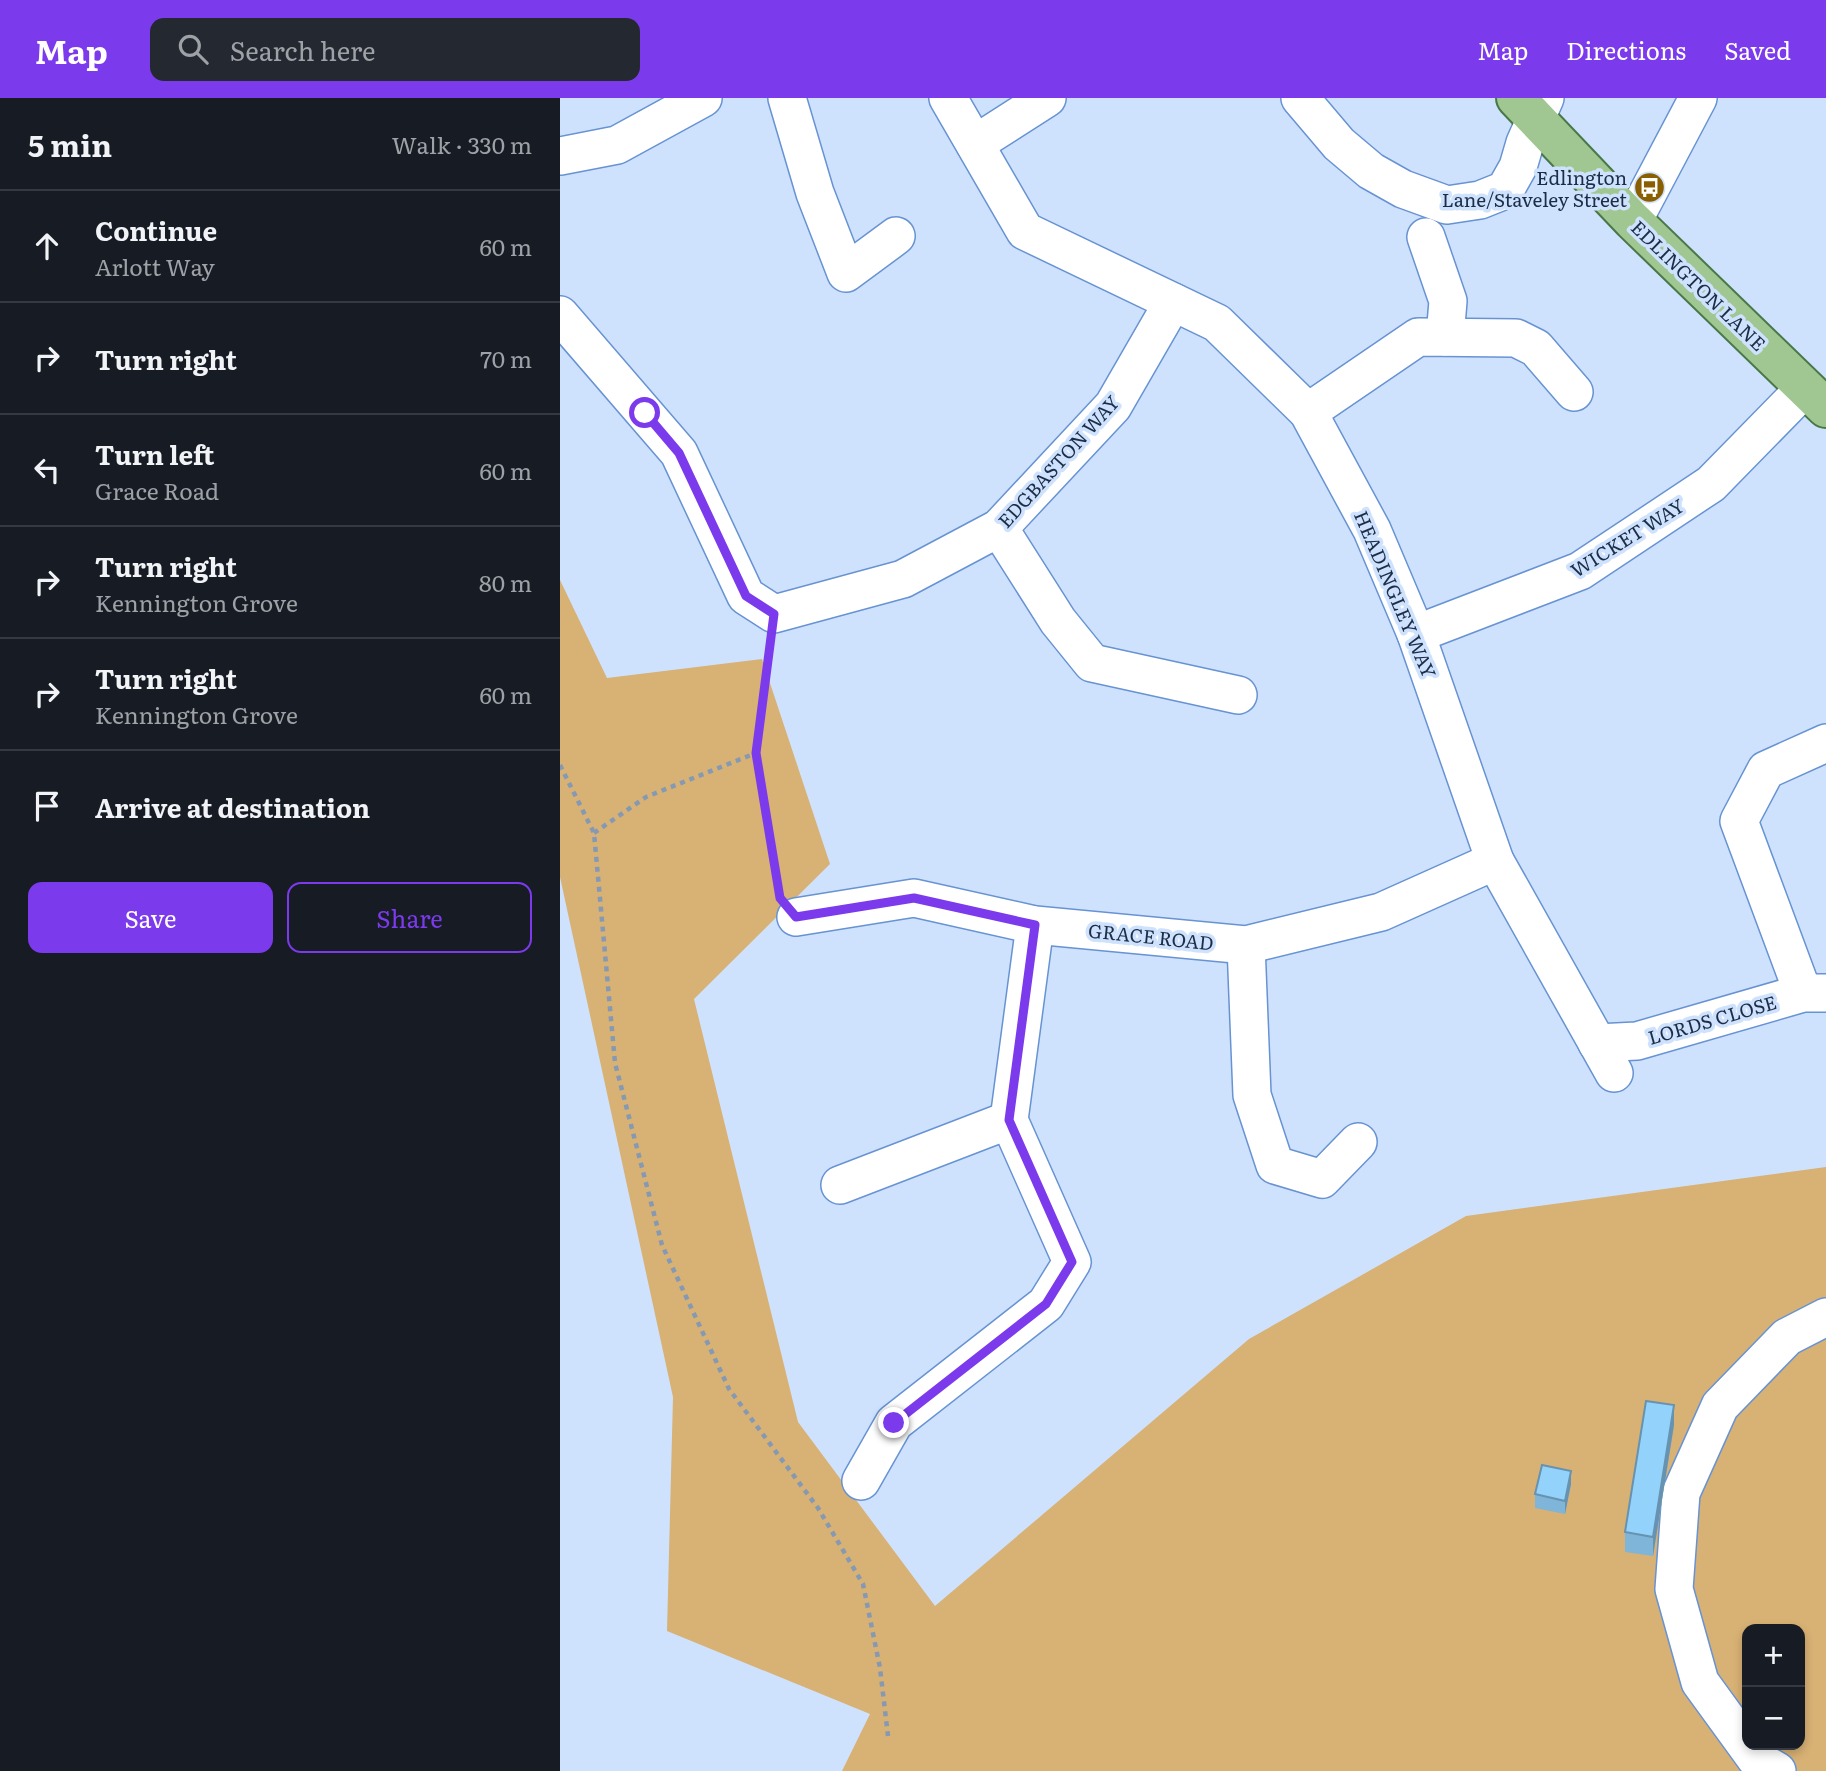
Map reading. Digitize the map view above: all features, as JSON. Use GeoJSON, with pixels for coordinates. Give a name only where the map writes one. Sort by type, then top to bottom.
{"type":"FeatureCollection","features":[{"type":"Feature","properties":{"kind":"main road","name":"EDLINGTON LANE"},"geometry":{"type":"LineString","coordinates":[[1532,105],[1633,221],[1815,398]]}},
{"type":"Feature","properties":{"kind":"street"},"geometry":{"type":"LineString","coordinates":[[560,156],[617,145],[703,98]]}},
{"type":"Feature","properties":{"kind":"street"},"geometry":{"type":"LineString","coordinates":[[787,98],[815,193],[846,273],[896,236]]}},
{"type":"Feature","properties":{"kind":"street","name":"HEADINGLEY WAY"},"geometry":{"type":"LineString","coordinates":[[948,98],[1025,231],[1217,323],[1308,412],[1372,530],[1416,634],[1495,861],[1606,1058]]}},
{"type":"Feature","properties":{"kind":"street"},"geometry":{"type":"LineString","coordinates":[[975,144],[1047,98]]}},
{"type":"Feature","properties":{"kind":"street"},"geometry":{"type":"LineString","coordinates":[[1300,98],[1339,144],[1371,171],[1403,189],[1447,205],[1480,200],[1505,190],[1518,167],[1532,105]]}},
{"type":"Feature","properties":{"kind":"street"},"geometry":{"type":"LineString","coordinates":[[1633,221],[1698,98]]}},
{"type":"Feature","properties":{"kind":"street"},"geometry":{"type":"LineString","coordinates":[[1426,237],[1448,301],[1445,337]]}},
{"type":"Feature","properties":{"kind":"street","name":"EDGBASTON WAY"},"geometry":{"type":"LineString","coordinates":[[760,605],[903,579],[999,528],[1113,406],[1173,302]]}},
{"type":"Feature","properties":{"kind":"street"},"geometry":{"type":"LineString","coordinates":[[560,315],[679,453],[760,605]]}},
{"type":"Feature","properties":{"kind":"street"},"geometry":{"type":"LineString","coordinates":[[1308,412],[1418,337],[1516,338],[1536,348],[1574,392]]}},
{"type":"Feature","properties":{"kind":"street","name":"WICKET WAY"},"geometry":{"type":"LineString","coordinates":[[1416,634],[1580,571],[1711,484],[1815,398]]}},
{"type":"Feature","properties":{"kind":"street"},"geometry":{"type":"LineString","coordinates":[[999,528],[1058,621],[1092,663],[1238,695]]}},
{"type":"Feature","properties":{"kind":"street"},"geometry":{"type":"LineString","coordinates":[[1814,993],[1739,821],[1766,770],[1826,743]]}},
{"type":"Feature","properties":{"kind":"street","name":"GRACE ROAD"},"geometry":{"type":"LineString","coordinates":[[796,917],[914,898],[1035,925],[1246,946],[1381,912],[1495,861]]}},
{"type":"Feature","properties":{"kind":"street"},"geometry":{"type":"LineString","coordinates":[[861,1481],[894,1423],[1046,1304],[1072,1262],[1009,1120],[1035,925]]}},
{"type":"Feature","properties":{"kind":"street"},"geometry":{"type":"LineString","coordinates":[[1246,946],[1252,1095],[1275,1165],[1322,1179],[1358,1142]]}},
{"type":"Feature","properties":{"kind":"street","name":"LORDS CLOSE"},"geometry":{"type":"LineString","coordinates":[[1606,1058],[1637,1041],[1814,993]]}},
{"type":"Feature","properties":{"kind":"street"},"geometry":{"type":"LineString","coordinates":[[840,1185],[1009,1120]]}},
{"type":"Feature","properties":{"kind":"street"},"geometry":{"type":"LineString","coordinates":[[1777,1771],[1756,1759],[1700,1682],[1674,1589],[1681,1493],[1720,1406],[1787,1337],[1826,1317]]}},
{"type":"Feature","properties":{"kind":"path"},"geometry":{"type":"LineString","coordinates":[[760,605],[756,753],[780,898],[796,917]]}},
{"type":"Feature","properties":{"kind":"path"},"geometry":{"type":"LineString","coordinates":[[594,833],[646,797],[756,753]]}},
{"type":"Feature","properties":{"kind":"path"},"geometry":{"type":"LineString","coordinates":[[560,765],[594,833],[615,1063],[662,1245],[729,1389],[817,1508],[863,1584],[880,1668],[888,1736]]}},
{"type":"Feature","properties":{"kind":"shaded area"},"geometry":{"type":"Polygon","coordinates":[[[560,580],[607,678],[762,659],[830,864],[694,999],[798,1422],[935,1606],[1249,1339],[1466,1216],[1826,1167],[1826,1771],[842,1771],[870,1714],[667,1631],[673,1397],[560,877],[560,580]]]}},
{"type":"Feature","properties":{"kind":"building"},"geometry":{"type":"Polygon","coordinates":[[[1646,1401],[1674,1405],[1653,1537],[1625,1532],[1646,1401]]]}},
{"type":"Feature","properties":{"kind":"building"},"geometry":{"type":"Polygon","coordinates":[[[1542,1465],[1571,1471],[1565,1501],[1535,1494],[1542,1465]]]}},
{"type":"Feature","properties":{"kind":"place","name":"Edlington Lane/Staveley Street"},"geometry":{"type":"Point","coordinates":[1650,188]}},
{"type":"Feature","properties":{"kind":"route"},"geometry":{"type":"LineString","coordinates":[[645,413],[679,453],[746,596],[774,614],[756,753],[780,898],[796,917],[914,898],[1035,925],[1009,1120],[1072,1262],[1046,1304],[894,1423]]}}]}
